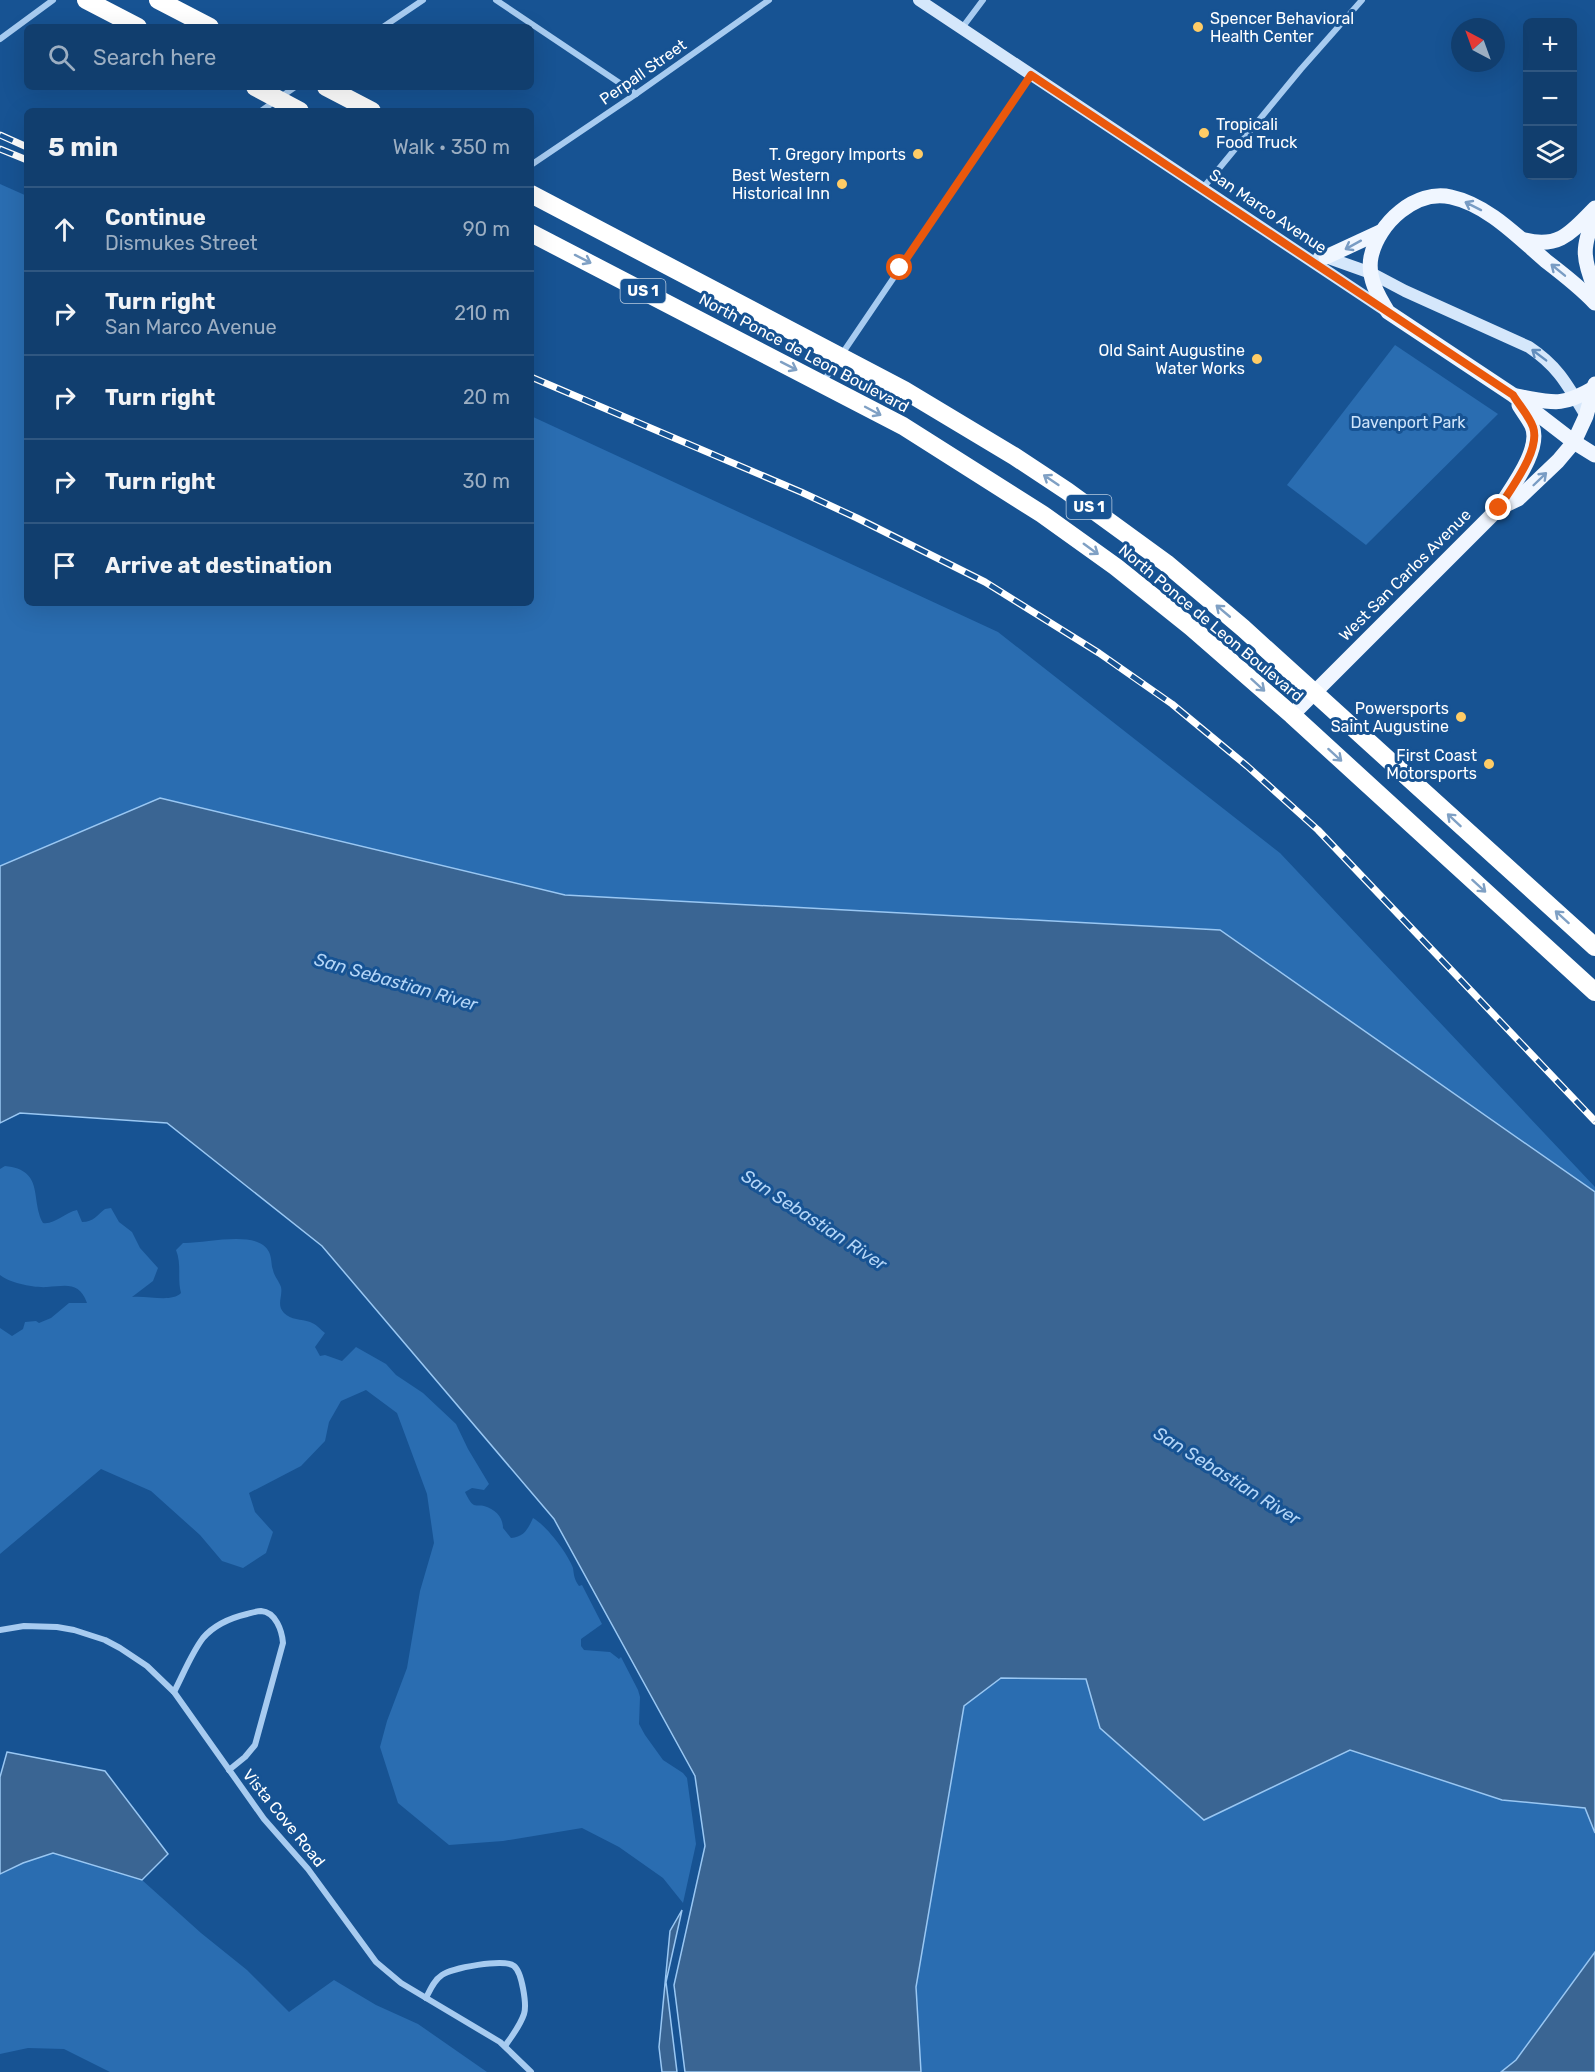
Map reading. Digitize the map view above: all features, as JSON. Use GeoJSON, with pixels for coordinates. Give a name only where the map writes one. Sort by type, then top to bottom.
{"type":"FeatureCollection","features":[{"type":"Feature","properties":{"kind":"highway"},"geometry":{"type":"LineString","coordinates":[[86,0],[132,24]]}},
{"type":"Feature","properties":{"kind":"highway"},"geometry":{"type":"LineString","coordinates":[[158,0],[204,24]]}},
{"type":"Feature","properties":{"kind":"highway"},"geometry":{"type":"LineString","coordinates":[[261,90],[294,108]]}},
{"type":"Feature","properties":{"kind":"highway"},"geometry":{"type":"LineString","coordinates":[[332,90],[366,108]]}},
{"type":"Feature","properties":{"kind":"highway","name":"North Ponce de Leon Boulevard"},"geometry":{"type":"LineString","coordinates":[[534,196],[840,355],[971,429],[1076,497],[1166,563],[1314,691],[1595,947]]}},
{"type":"Feature","properties":{"kind":"highway","name":"North Ponce de Leon Boulevard"},"geometry":{"type":"LineString","coordinates":[[534,234],[903,426],[1042,514],[1152,594],[1292,715],[1595,992]]}},
{"type":"Feature","properties":{"kind":"main road","name":"San Marco Avenue"},"geometry":{"type":"LineString","coordinates":[[919,0],[1513,395],[1574,442],[1595,455]]}},
{"type":"Feature","properties":{"kind":"main road"},"geometry":{"type":"LineString","coordinates":[[1306,258],[1326,257],[1380,232],[1400,211],[1420,200],[1437,195],[1452,197],[1472,204],[1521,239],[1595,303]]}},
{"type":"Feature","properties":{"kind":"main road"},"geometry":{"type":"LineString","coordinates":[[1521,239],[1539,244],[1559,240],[1571,232],[1595,208]]}},
{"type":"Feature","properties":{"kind":"main road"},"geometry":{"type":"LineString","coordinates":[[1595,215],[1584,252],[1586,268],[1595,289]]}},
{"type":"Feature","properties":{"kind":"main road"},"geometry":{"type":"LineString","coordinates":[[1380,232],[1370,258],[1371,273],[1376,294],[1388,312]]}},
{"type":"Feature","properties":{"kind":"main road"},"geometry":{"type":"LineString","coordinates":[[1326,257],[1371,273],[1405,291],[1529,347],[1566,380],[1595,430]]}},
{"type":"Feature","properties":{"kind":"main road"},"geometry":{"type":"LineString","coordinates":[[1513,395],[1555,403],[1576,399],[1594,386]]}},
{"type":"Feature","properties":{"kind":"main road","name":"West San Carlos Avenue"},"geometry":{"type":"LineString","coordinates":[[1292,715],[1499,508],[1518,500],[1558,461],[1574,442],[1586,416],[1594,386]]}},
{"type":"Feature","properties":{"kind":"main road"},"geometry":{"type":"LineString","coordinates":[[1499,508],[1532,452],[1534,439],[1533,427],[1513,395]]}},
{"type":"Feature","properties":{"kind":"street"},"geometry":{"type":"LineString","coordinates":[[0,39],[52,0]]}},
{"type":"Feature","properties":{"kind":"street"},"geometry":{"type":"LineString","coordinates":[[387,24],[423,0]]}},
{"type":"Feature","properties":{"kind":"street"},"geometry":{"type":"LineString","coordinates":[[496,0],[532,24]]}},
{"type":"Feature","properties":{"kind":"street","name":"Perpall Street"},"geometry":{"type":"LineString","coordinates":[[534,163],[769,0]]}},
{"type":"Feature","properties":{"kind":"street"},"geometry":{"type":"LineString","coordinates":[[962,28],[983,0]]}},
{"type":"Feature","properties":{"kind":"street"},"geometry":{"type":"LineString","coordinates":[[1203,189],[1301,69],[1362,0]]}},
{"type":"Feature","properties":{"kind":"street"},"geometry":{"type":"LineString","coordinates":[[534,26],[636,94]]}},
{"type":"Feature","properties":{"kind":"street"},"geometry":{"type":"LineString","coordinates":[[822,383],[1031,75]]}},
{"type":"Feature","properties":{"kind":"street"},"geometry":{"type":"LineString","coordinates":[[265,108],[292,90]]}},
{"type":"Feature","properties":{"kind":"street"},"geometry":{"type":"LineString","coordinates":[[174,1692],[203,1639],[214,1628],[228,1619],[261,1611],[270,1614],[276,1622],[282,1632],[283,1643],[255,1745],[229,1770]]}},
{"type":"Feature","properties":{"kind":"street","name":"Vista Cove Road"},"geometry":{"type":"LineString","coordinates":[[0,1630],[24,1626],[57,1627],[90,1635],[134,1656],[174,1692],[264,1819],[308,1869],[376,1962],[401,1983],[505,2046],[531,2072]]}},
{"type":"Feature","properties":{"kind":"street"},"geometry":{"type":"LineString","coordinates":[[426,1998],[440,1976],[450,1971],[503,1962],[512,1964],[518,1970],[522,1984],[525,2011],[505,2046]]}},
{"type":"Feature","properties":{"kind":"green space"},"geometry":{"type":"Polygon","coordinates":[[[0,184],[24,195],[24,606],[534,606],[534,417],[998,632],[1280,853],[1595,1187],[1595,1192],[1220,930],[565,895],[160,798],[0,866],[0,184]]]}},
{"type":"Feature","properties":{"kind":"green space","name":"Davenport Park"},"geometry":{"type":"Polygon","coordinates":[[[1395,345],[1498,414],[1366,545],[1287,485],[1395,345]]]}},
{"type":"Feature","properties":{"kind":"green space"},"geometry":{"type":"Polygon","coordinates":[[[5,1166],[26,1173],[31,1179],[43,1223],[51,1222],[77,1210],[82,1222],[86,1222],[105,1209],[111,1208],[119,1222],[132,1232],[140,1248],[158,1268],[153,1281],[132,1297],[171,1298],[181,1293],[176,1250],[183,1243],[243,1239],[263,1245],[269,1252],[281,1287],[280,1304],[284,1313],[312,1323],[325,1333],[315,1347],[320,1356],[325,1355],[342,1361],[356,1347],[386,1364],[396,1375],[423,1393],[456,1424],[489,1484],[484,1490],[472,1488],[465,1492],[470,1501],[474,1505],[495,1511],[511,1538],[525,1532],[533,1518],[544,1527],[567,1555],[576,1581],[579,1586],[582,1585],[602,1624],[581,1639],[581,1646],[584,1650],[610,1652],[619,1659],[621,1657],[638,1690],[639,1724],[645,1735],[663,1760],[687,1778],[696,1844],[683,1903],[663,1878],[619,1847],[582,1828],[503,1841],[449,1845],[398,1803],[380,1747],[407,1668],[420,1591],[434,1543],[427,1494],[397,1413],[366,1390],[341,1401],[329,1422],[325,1441],[301,1466],[249,1493],[255,1512],[273,1532],[266,1553],[243,1568],[222,1561],[200,1535],[151,1491],[101,1469],[0,1554],[0,1328],[12,1336],[23,1329],[25,1322],[39,1323],[51,1318],[69,1303],[87,1303],[80,1291],[71,1286],[29,1286],[16,1283],[0,1275],[0,1169],[5,1166]]]}},
{"type":"Feature","properties":{"kind":"green space"},"geometry":{"type":"Polygon","coordinates":[[[1001,1678],[1086,1679],[1101,1728],[1204,1820],[1350,1750],[1502,1800],[1585,1808],[1595,1833],[1595,1952],[1516,2060],[1501,2072],[921,2072],[916,1987],[964,1706],[1001,1678]]]}},
{"type":"Feature","properties":{"kind":"green space"},"geometry":{"type":"Polygon","coordinates":[[[53,1853],[142,1880],[201,1933],[247,1970],[289,2012],[334,1980],[376,2005],[418,2024],[487,2072],[110,2072],[64,2049],[28,2048],[0,2054],[0,1874],[53,1853]]]}},
{"type":"Feature","properties":{"kind":"water","name":"San Sebastian River"},"geometry":{"type":"Polygon","coordinates":[[[160,798],[565,895],[1220,930],[1595,1192],[1595,1833],[1585,1808],[1502,1800],[1350,1750],[1204,1820],[1100,1728],[1086,1679],[1001,1678],[964,1706],[916,1987],[921,2072],[685,2072],[674,1985],[705,1846],[695,1776],[554,1519],[322,1246],[167,1123],[20,1113],[0,1123],[0,866],[160,798]]]}},
{"type":"Feature","properties":{"kind":"water"},"geometry":{"type":"Polygon","coordinates":[[[7,1752],[105,1771],[168,1854],[142,1880],[53,1853],[0,1874],[0,1777],[7,1752]]]}},
{"type":"Feature","properties":{"kind":"water"},"geometry":{"type":"Polygon","coordinates":[[[682,1910],[666,1982],[677,2072],[662,2072],[659,2047],[670,1931],[682,1910]]]}},
{"type":"Feature","properties":{"kind":"water"},"geometry":{"type":"Polygon","coordinates":[[[1595,1952],[1595,2072],[1501,2072],[1516,2060],[1595,1952]]]}},
{"type":"Feature","properties":{"kind":"railway"},"geometry":{"type":"LineString","coordinates":[[0,135],[24,146]]}},
{"type":"Feature","properties":{"kind":"railway"},"geometry":{"type":"LineString","coordinates":[[0,149],[24,159]]}},
{"type":"Feature","properties":{"kind":"railway"},"geometry":{"type":"LineString","coordinates":[[534,378],[801,492],[985,582],[1099,653],[1172,704],[1247,766],[1318,830],[1595,1121]]}},
{"type":"Feature","properties":{"kind":"place","name":"Spencer Behavioral Health Center"},"geometry":{"type":"Point","coordinates":[1198,27]}},
{"type":"Feature","properties":{"kind":"place","name":"Tropicali Food Truck"},"geometry":{"type":"Point","coordinates":[1204,133]}},
{"type":"Feature","properties":{"kind":"place","name":"T. Gregory Imports"},"geometry":{"type":"Point","coordinates":[918,154]}},
{"type":"Feature","properties":{"kind":"place","name":"Best Western Historical Inn"},"geometry":{"type":"Point","coordinates":[842,184]}},
{"type":"Feature","properties":{"kind":"place","name":"Old Saint Augustine Water Works"},"geometry":{"type":"Point","coordinates":[1257,359]}},
{"type":"Feature","properties":{"kind":"place","name":"Powersports Saint Augustine"},"geometry":{"type":"Point","coordinates":[1461,717]}},
{"type":"Feature","properties":{"kind":"place","name":"First Coast Motorsports"},"geometry":{"type":"Point","coordinates":[1489,764]}},
{"type":"Feature","properties":{"kind":"route"},"geometry":{"type":"LineString","coordinates":[[900,268],[1031,75],[1513,395],[1533,427],[1534,439],[1532,452],[1499,508]]}}]}
